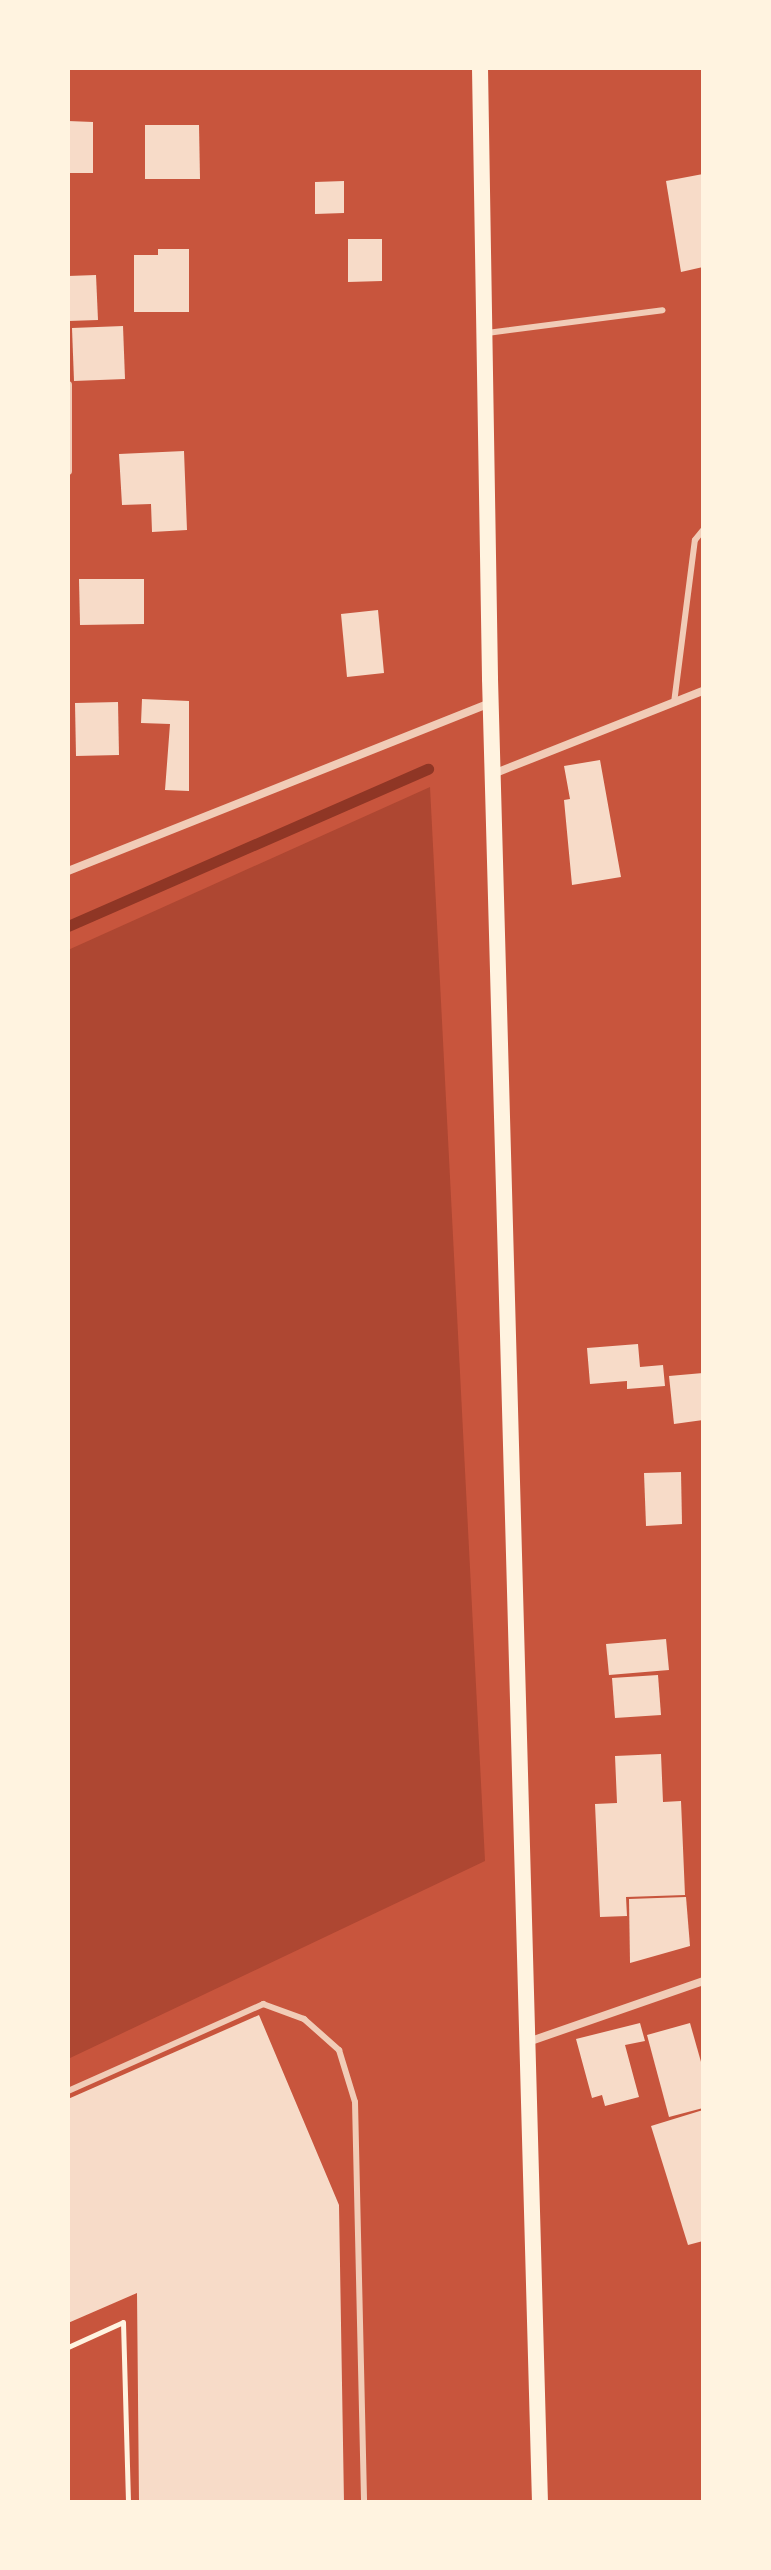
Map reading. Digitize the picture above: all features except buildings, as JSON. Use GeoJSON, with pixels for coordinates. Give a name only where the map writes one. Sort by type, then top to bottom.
{"type":"FeatureCollection","features":[{"type":"Feature","properties":{"kind":"main road"},"geometry":{"type":"LineString","coordinates":[[480,68],[491,703],[540,2502]]}},
{"type":"Feature","properties":{"kind":"street"},"geometry":{"type":"LineString","coordinates":[[68,385],[68,471]]}},
{"type":"Feature","properties":{"kind":"street"},"geometry":{"type":"LineString","coordinates":[[493,774],[703,691]]}},
{"type":"Feature","properties":{"kind":"street"},"geometry":{"type":"LineString","coordinates":[[68,871],[491,703]]}},
{"type":"Feature","properties":{"kind":"street"},"geometry":{"type":"LineString","coordinates":[[528,2042],[703,1981]]}},
{"type":"Feature","properties":{"kind":"lane"},"geometry":{"type":"LineString","coordinates":[[484,333],[663,310]]}},
{"type":"Feature","properties":{"kind":"lane"},"geometry":{"type":"LineString","coordinates":[[674,703],[695,540],[703,530]]}},
{"type":"Feature","properties":{"kind":"lane"},"geometry":{"type":"LineString","coordinates":[[68,2091],[263,2004],[304,2019],[339,2050],[355,2102],[364,2502]]}},
{"type":"Feature","properties":{"kind":"path"},"geometry":{"type":"LineString","coordinates":[[68,2347],[123,2322],[128,2502]]}},
{"type":"Feature","properties":{"kind":"shaded area"},"geometry":{"type":"Polygon","coordinates":[[[430,787],[485,1861],[68,2059],[68,950],[430,787]]]}},
{"type":"Feature","properties":{"kind":"waterway"},"geometry":{"type":"LineString","coordinates":[[68,926],[428,769]]}}]}
